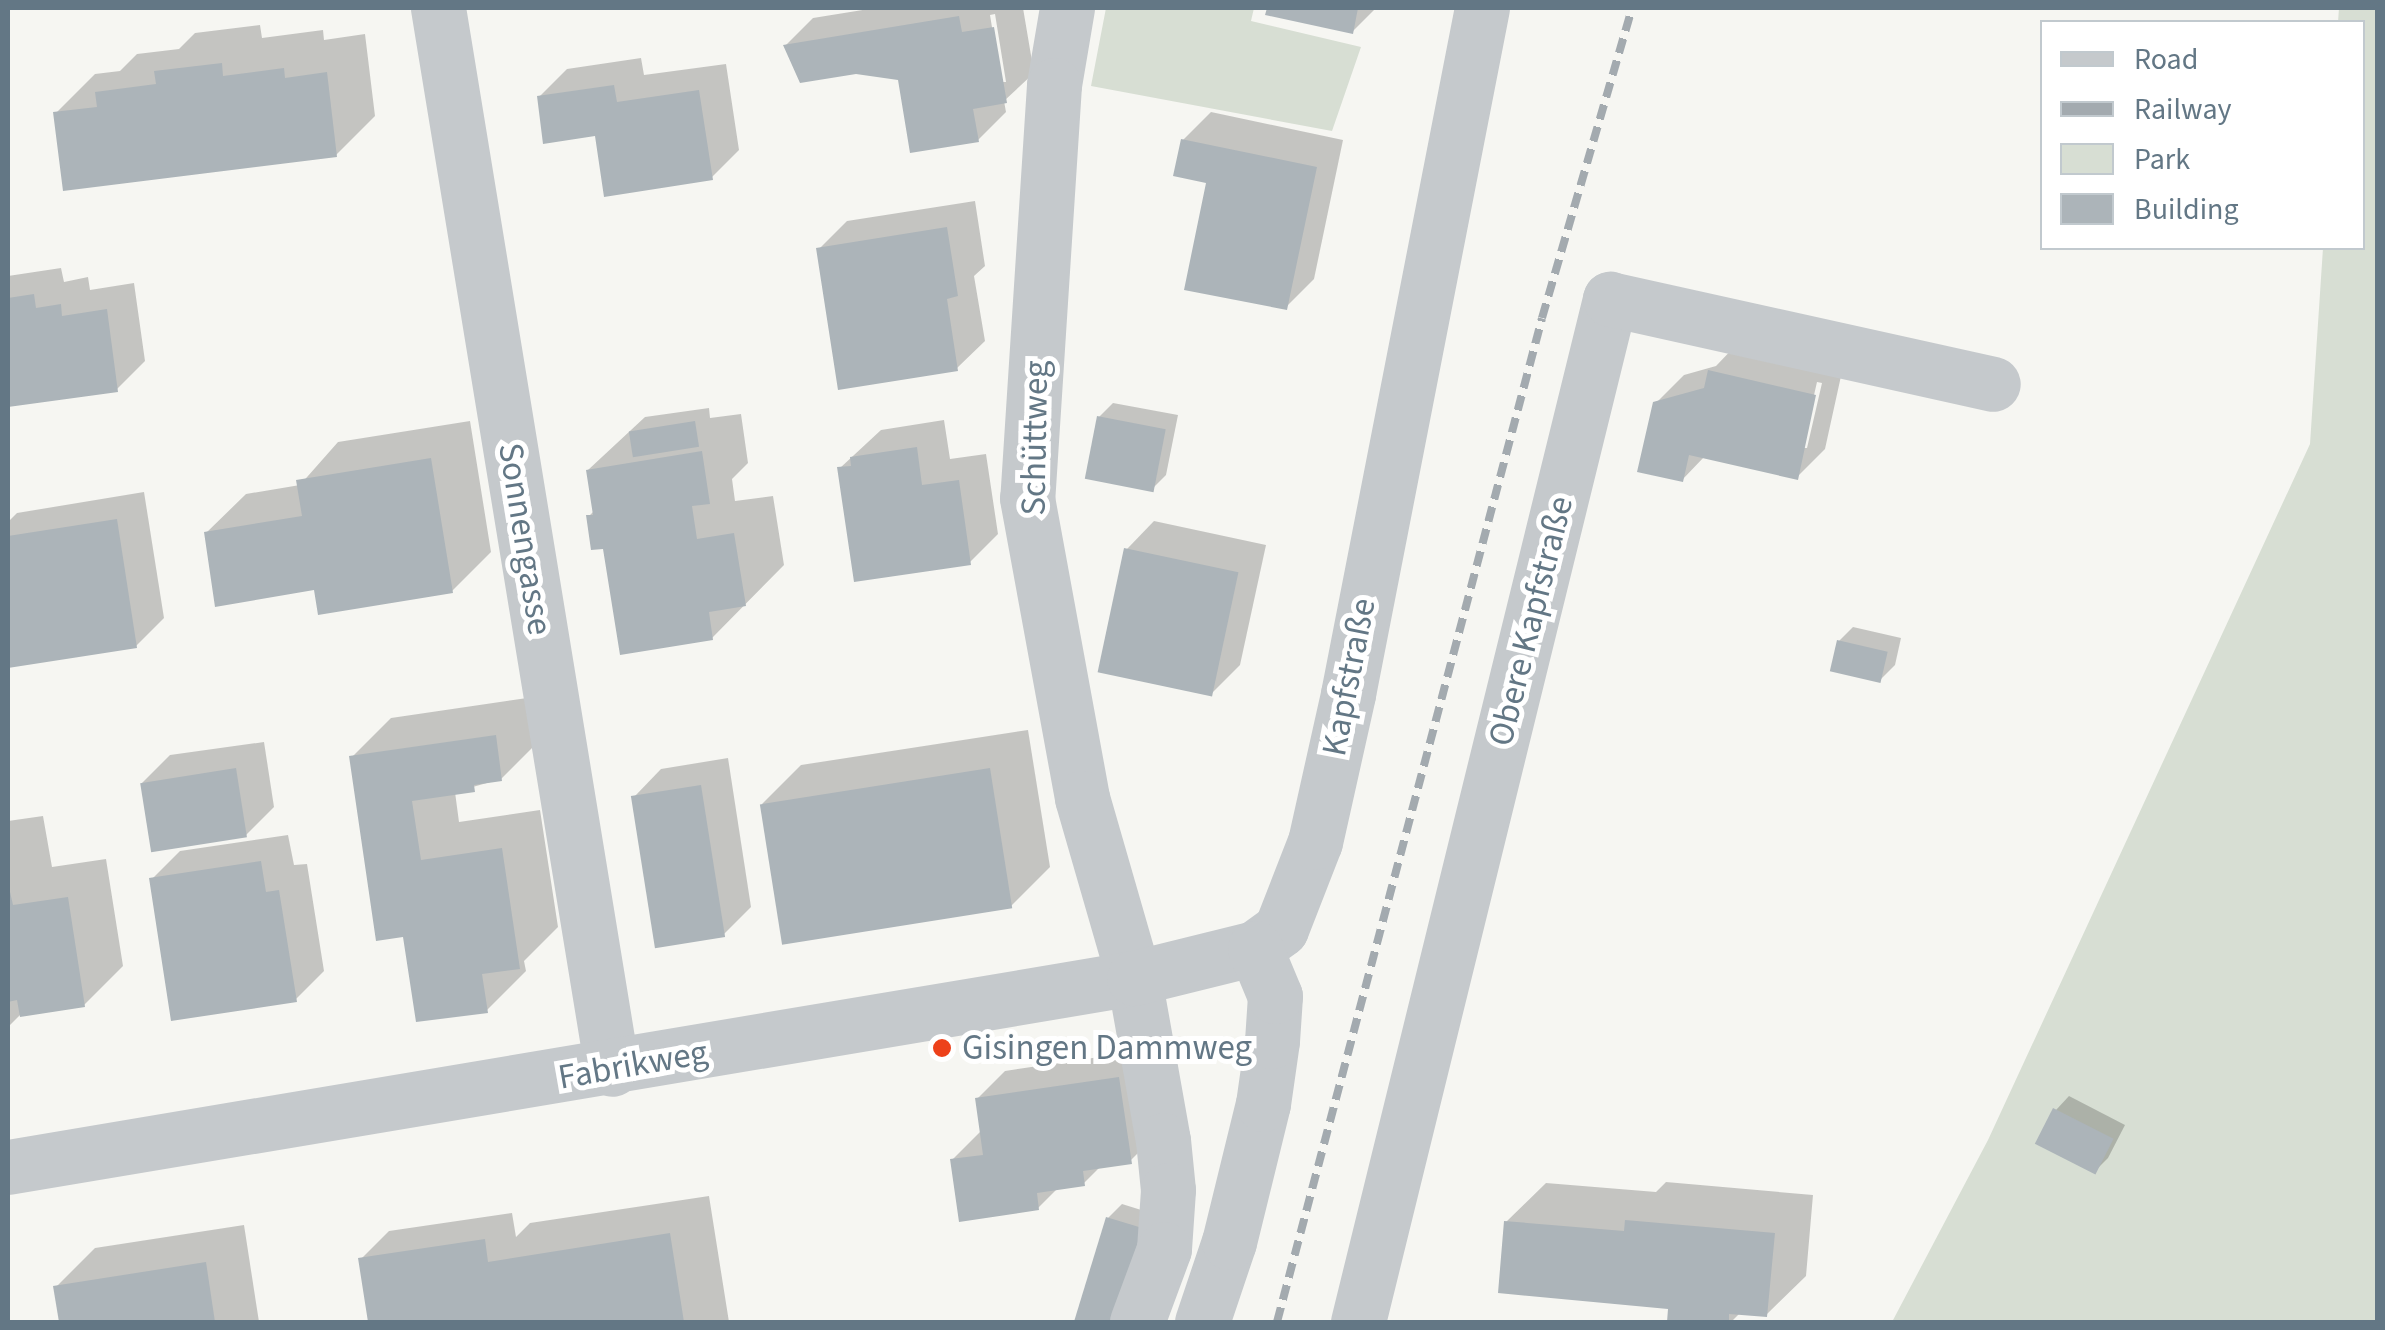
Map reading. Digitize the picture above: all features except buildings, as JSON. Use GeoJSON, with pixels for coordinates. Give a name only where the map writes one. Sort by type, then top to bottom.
{"type":"FeatureCollection","features":[{"type":"Feature","properties":{"kind":"street","name":"Sonnengasse"},"geometry":{"type":"LineString","coordinates":[[438,8],[612,1070]]}},
{"type":"Feature","properties":{"kind":"street","name":"Schüttweg"},"geometry":{"type":"LineString","coordinates":[[1068,8],[1054,84],[1026,498],[1082,798],[1134,978],[1168,1190],[1164,1249],[1137,1322]]}},
{"type":"Feature","properties":{"kind":"street","name":"Kapfstraße"},"geometry":{"type":"LineString","coordinates":[[1254,948],[1281,929],[1315,842],[1482,8]]}},
{"type":"Feature","properties":{"kind":"street","name":"Obere Kapfstraße"},"geometry":{"type":"LineString","coordinates":[[1358,1322],[1610,299],[1992,384]]}},
{"type":"Feature","properties":{"kind":"street","name":"Fabrikweg"},"geometry":{"type":"LineString","coordinates":[[8,1167],[612,1070],[1134,978],[1254,948]]}},
{"type":"Feature","properties":{"kind":"street"},"geometry":{"type":"LineString","coordinates":[[1202,1322],[1229,1242],[1263,1104],[1272,1042],[1275,996],[1254,948]]}},
{"type":"Feature","properties":{"kind":"green space"},"geometry":{"type":"Polygon","coordinates":[[[1106,8],[1254,8],[1251,21],[1361,47],[1332,131],[1091,86],[1106,8]]]}},
{"type":"Feature","properties":{"kind":"green space"},"geometry":{"type":"Polygon","coordinates":[[[2339,8],[2377,8],[2377,1322],[1892,1322],[1988,1140],[2310,444],[2323,250],[2365,250],[2365,20],[2338,20],[2339,8]]]}},
{"type":"Feature","properties":{"kind":"railway"},"geometry":{"type":"LineString","coordinates":[[1277,1322],[1542,318],[1632,8]]}},
{"type":"Feature","properties":{"kind":"place","name":"Gisingen Dammweg"},"geometry":{"type":"Point","coordinates":[942,1048]}}]}
